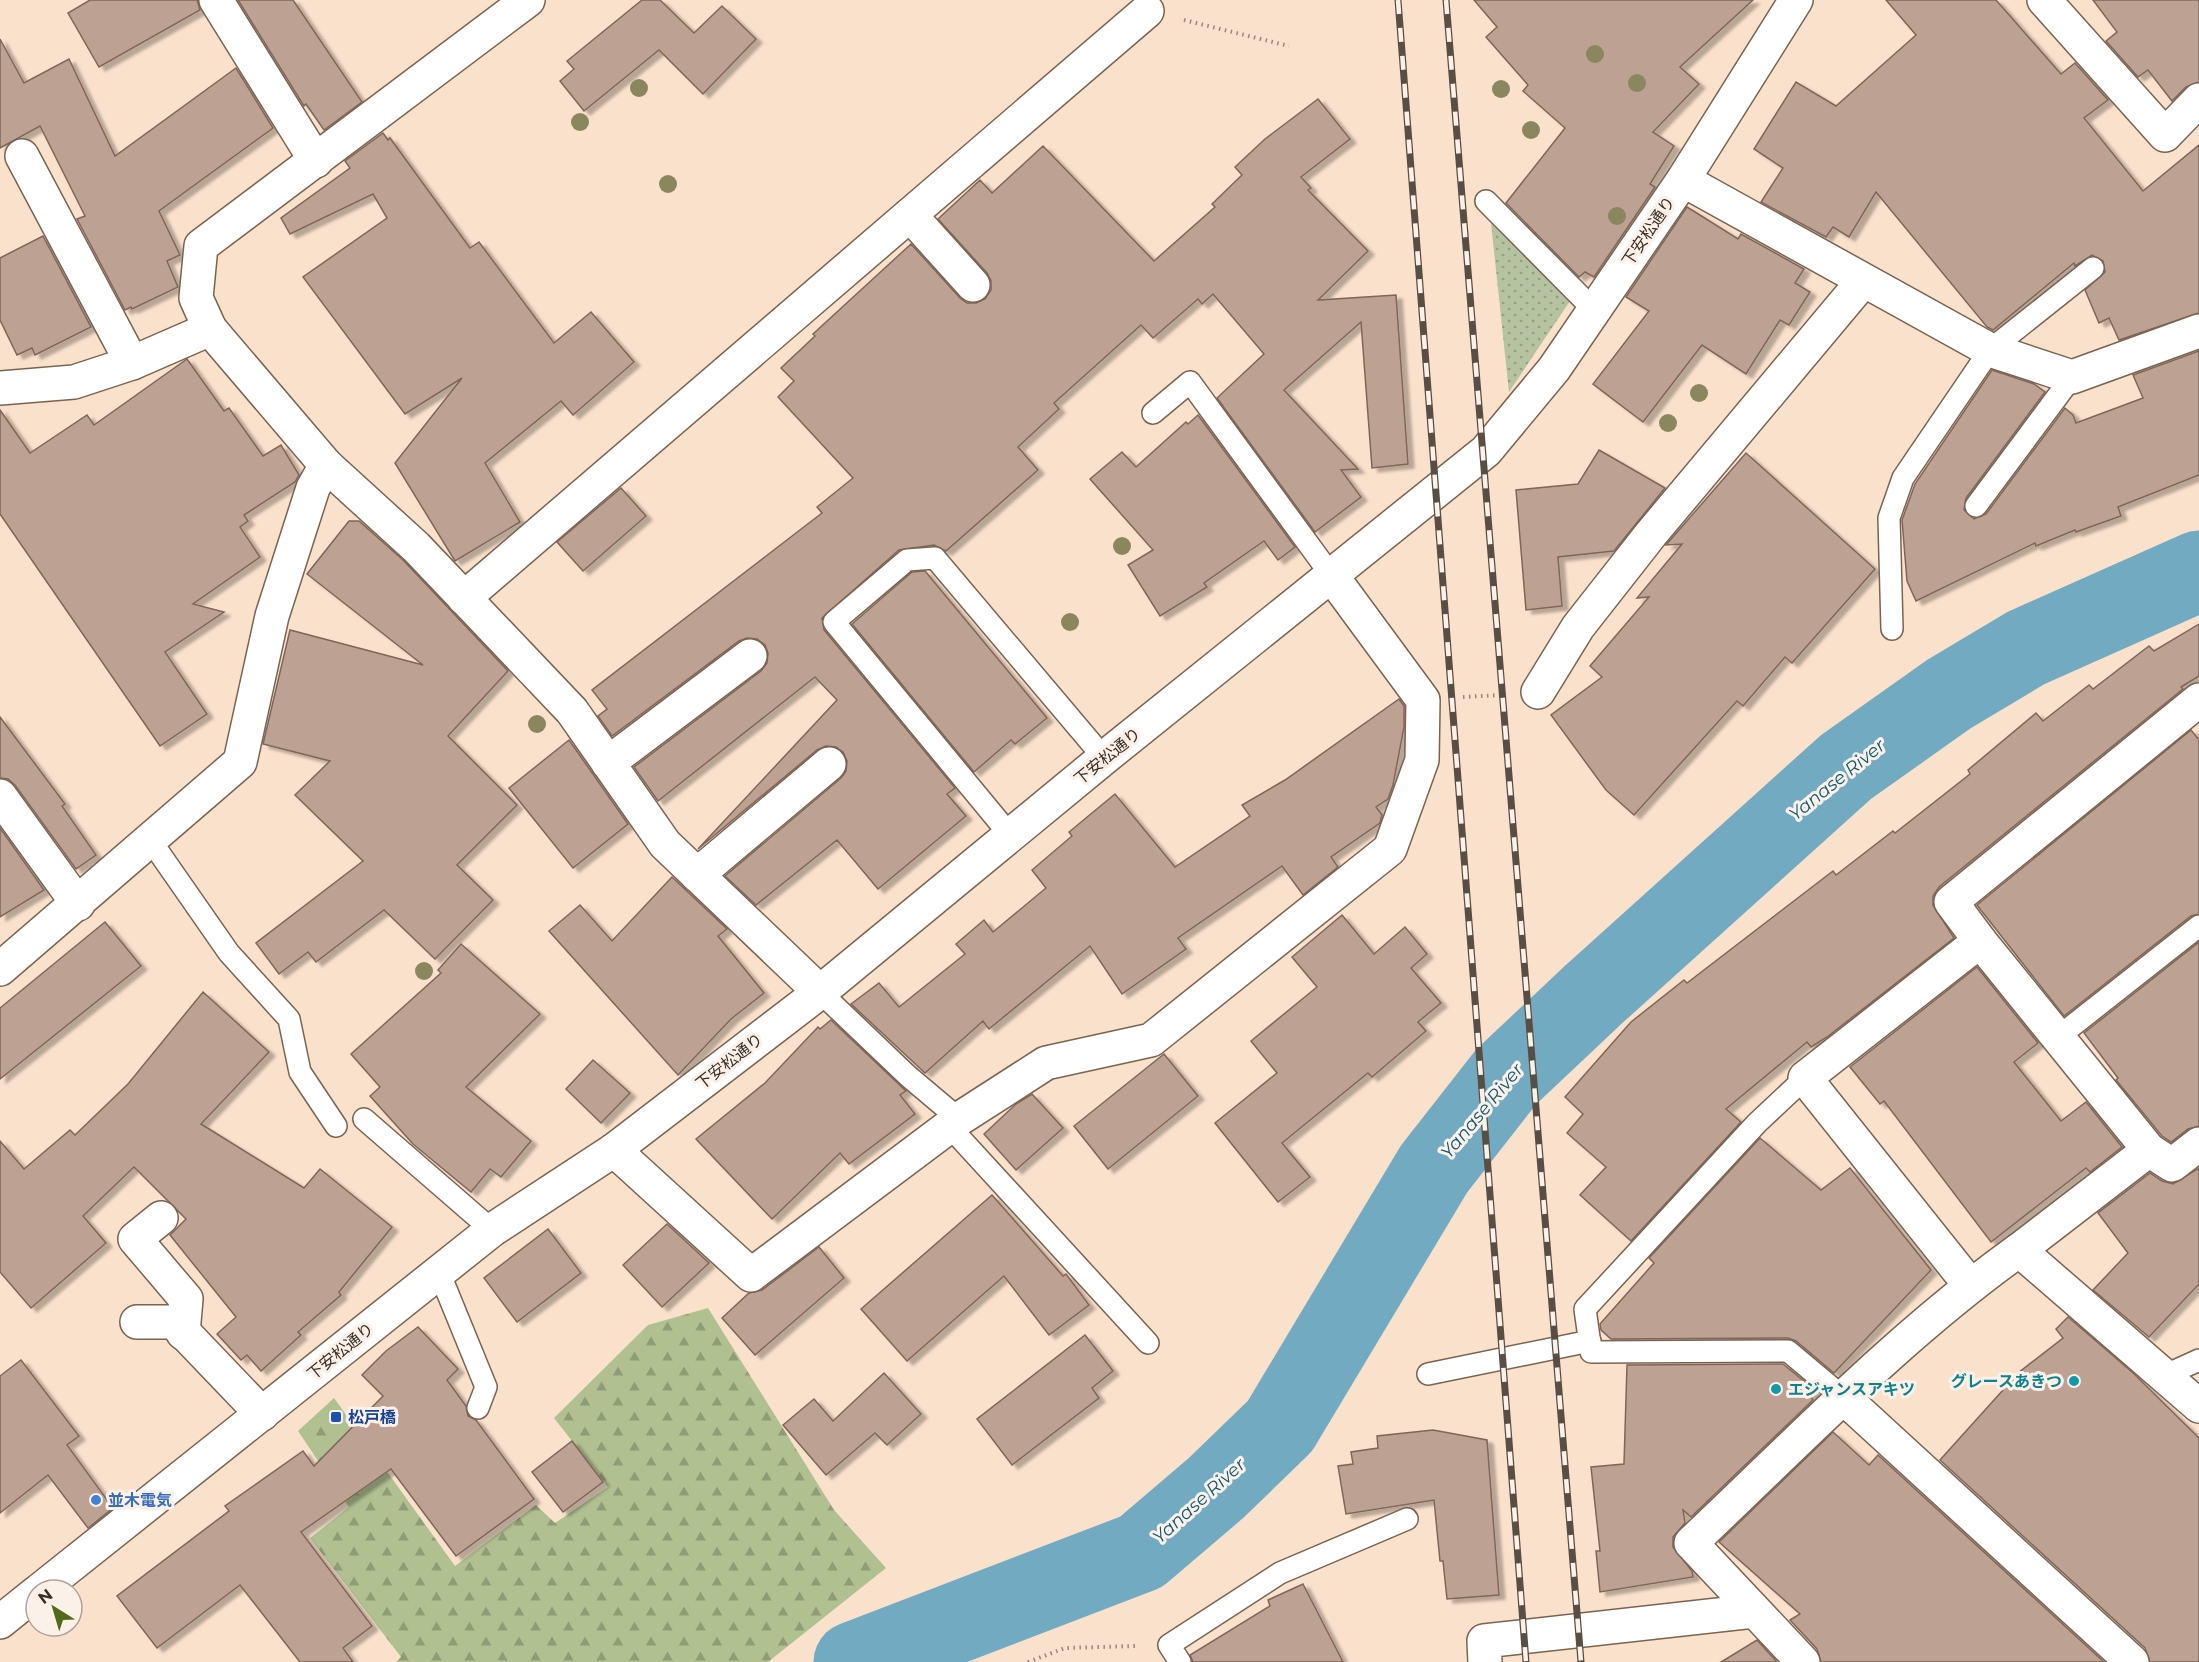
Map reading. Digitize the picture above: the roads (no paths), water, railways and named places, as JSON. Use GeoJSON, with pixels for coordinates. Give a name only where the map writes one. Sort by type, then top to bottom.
{"type":"FeatureCollection","features":[{"type":"Feature","properties":{"kind":"street"},"geometry":{"type":"LineString","coordinates":[[216,0],[316,161]]}},
{"type":"Feature","properties":{"kind":"street"},"geometry":{"type":"LineString","coordinates":[[528,0],[201,246],[196,298],[210,329],[326,465],[416,547],[572,711],[665,844],[820,992]]}},
{"type":"Feature","properties":{"kind":"street","name":"下安松通り"},"geometry":{"type":"LineString","coordinates":[[55,1578],[492,1230],[614,1150],[820,992],[1104,758],[1485,451],[1554,369],[1683,180],[1796,0]]}},
{"type":"Feature","properties":{"kind":"street"},"geometry":{"type":"LineString","coordinates":[[2044,0],[2165,135],[2199,100]]}},
{"type":"Feature","properties":{"kind":"street"},"geometry":{"type":"LineString","coordinates":[[464,598],[1147,11]]}},
{"type":"Feature","properties":{"kind":"street"},"geometry":{"type":"LineString","coordinates":[[22,156],[132,363]]}},
{"type":"Feature","properties":{"kind":"street"},"geometry":{"type":"LineString","coordinates":[[1683,180],[1990,350],[2072,377],[2199,331]]}},
{"type":"Feature","properties":{"kind":"street"},"geometry":{"type":"LineString","coordinates":[[910,215],[973,285]]}},
{"type":"Feature","properties":{"kind":"street"},"geometry":{"type":"LineString","coordinates":[[1538,692],[1578,627],[1622,571],[1863,281]]}},
{"type":"Feature","properties":{"kind":"street"},"geometry":{"type":"LineString","coordinates":[[0,388],[74,382],[132,363],[210,329]]}},
{"type":"Feature","properties":{"kind":"street"},"geometry":{"type":"LineString","coordinates":[[0,969],[240,762],[272,616],[313,488],[326,465]]}},
{"type":"Feature","properties":{"kind":"street"},"geometry":{"type":"LineString","coordinates":[[614,1150],[752,1275],[954,1122],[1046,1063],[1151,1040],[1390,849],[1422,760],[1423,700],[1330,575]]}},
{"type":"Feature","properties":{"kind":"street"},"geometry":{"type":"LineString","coordinates":[[608,763],[750,656]]}},
{"type":"Feature","properties":{"kind":"street"},"geometry":{"type":"LineString","coordinates":[[2199,700],[1952,902],[1980,941],[2149,1150],[2172,1165],[2199,1144]]}},
{"type":"Feature","properties":{"kind":"street"},"geometry":{"type":"LineString","coordinates":[[697,875],[829,764]]}},
{"type":"Feature","properties":{"kind":"street"},"geometry":{"type":"LineString","coordinates":[[0,796],[78,904]]}},
{"type":"Feature","properties":{"kind":"street"},"geometry":{"type":"LineString","coordinates":[[1970,1285],[1805,1078],[1980,941]]}},
{"type":"Feature","properties":{"kind":"street"},"geometry":{"type":"LineString","coordinates":[[1803,1662],[1691,1543],[1844,1398],[1970,1285],[2149,1150]]}},
{"type":"Feature","properties":{"kind":"street"},"geometry":{"type":"LineString","coordinates":[[161,1218],[135,1239],[186,1299],[183,1333]]}},
{"type":"Feature","properties":{"kind":"street"},"geometry":{"type":"LineString","coordinates":[[2019,1250],[2166,1375],[2199,1406]]}},
{"type":"Feature","properties":{"kind":"street"},"geometry":{"type":"LineString","coordinates":[[136,1322],[174,1323],[262,1414]]}},
{"type":"Feature","properties":{"kind":"street"},"geometry":{"type":"LineString","coordinates":[[1844,1398],[2132,1662]]}},
{"type":"Feature","properties":{"kind":"street"},"geometry":{"type":"LineString","coordinates":[[0,1622],[24,1603]]}},
{"type":"Feature","properties":{"kind":"street"},"geometry":{"type":"LineString","coordinates":[[1485,1662],[1484,1641],[1754,1611]]}},
{"type":"Feature","properties":{"kind":"lane"},"geometry":{"type":"LineString","coordinates":[[1486,201],[1594,310]]}},
{"type":"Feature","properties":{"kind":"lane"},"geometry":{"type":"LineString","coordinates":[[1892,629],[1889,518],[1903,478],[1990,350],[2093,268]]}},
{"type":"Feature","properties":{"kind":"lane"},"geometry":{"type":"LineString","coordinates":[[1976,506],[2072,377]]}},
{"type":"Feature","properties":{"kind":"lane"},"geometry":{"type":"LineString","coordinates":[[1153,413],[1190,382],[1330,575]]}},
{"type":"Feature","properties":{"kind":"lane"},"geometry":{"type":"LineString","coordinates":[[1010,836],[834,622],[907,560],[934,558],[1104,758]]}},
{"type":"Feature","properties":{"kind":"lane"},"geometry":{"type":"LineString","coordinates":[[151,841],[229,952],[289,1019],[300,1072],[336,1126]]}},
{"type":"Feature","properties":{"kind":"lane"},"geometry":{"type":"LineString","coordinates":[[2058,1037],[2199,926]]}},
{"type":"Feature","properties":{"kind":"lane"},"geometry":{"type":"LineString","coordinates":[[820,992],[954,1122],[1148,1343]]}},
{"type":"Feature","properties":{"kind":"lane"},"geometry":{"type":"LineString","coordinates":[[1805,1078],[1757,1123],[1585,1309],[1591,1352],[1788,1351],[1844,1398]]}},
{"type":"Feature","properties":{"kind":"lane"},"geometry":{"type":"LineString","coordinates":[[364,1119],[492,1230]]}},
{"type":"Feature","properties":{"kind":"lane"},"geometry":{"type":"LineString","coordinates":[[439,1272],[486,1387],[478,1408]]}},
{"type":"Feature","properties":{"kind":"lane"},"geometry":{"type":"LineString","coordinates":[[1428,1374],[1590,1341]]}},
{"type":"Feature","properties":{"kind":"lane"},"geometry":{"type":"LineString","coordinates":[[2166,1375],[2199,1360]]}},
{"type":"Feature","properties":{"kind":"lane"},"geometry":{"type":"LineString","coordinates":[[1175,1654],[1280,1573],[1407,1519]]}},
{"type":"Feature","properties":{"kind":"waterway","name":"Yanase River"},"geometry":{"type":"LineString","coordinates":[[854,1662],[1141,1552],[1216,1488],[1280,1426],[1434,1169],[1506,1077],[1593,995],[1846,767],[1949,694],[2026,648],[2199,571]]}},
{"type":"Feature","properties":{"kind":"railway"},"geometry":{"type":"LineString","coordinates":[[1398,0],[1526,1662]]}},
{"type":"Feature","properties":{"kind":"railway"},"geometry":{"type":"LineString","coordinates":[[1446,0],[1581,1662]]}},
{"type":"Feature","properties":{"kind":"place","name":"グレースあきつ"},"geometry":{"type":"Point","coordinates":[2074,1381]}},
{"type":"Feature","properties":{"kind":"place","name":"エジャンスアキツ"},"geometry":{"type":"Point","coordinates":[1776,1389]}},
{"type":"Feature","properties":{"kind":"place","name":"松戸橋"},"geometry":{"type":"Point","coordinates":[336,1417]}},
{"type":"Feature","properties":{"kind":"place","name":"並木電気"},"geometry":{"type":"Point","coordinates":[96,1500]}}]}
